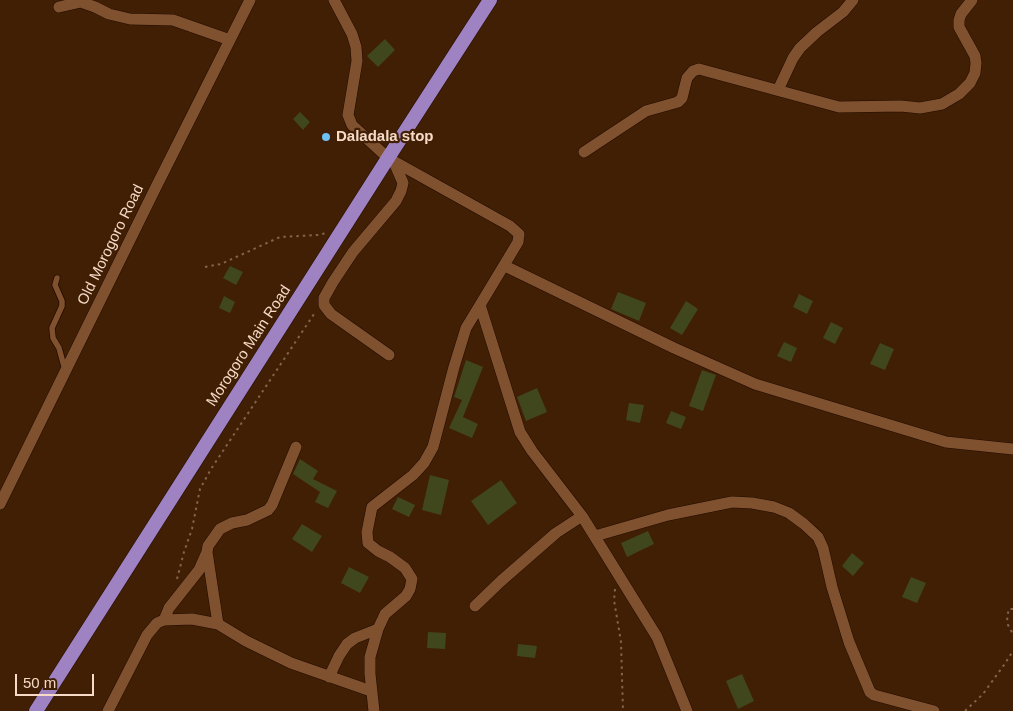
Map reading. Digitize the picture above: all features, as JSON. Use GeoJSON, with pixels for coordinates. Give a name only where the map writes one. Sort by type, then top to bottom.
{"type":"FeatureCollection","features":[{"type":"Feature","properties":{"kind":"highway","name":"Morogoro Main Road"},"geometry":{"type":"LineString","coordinates":[[36,711],[345,226],[391,160],[490,0]]}},
{"type":"Feature","properties":{"kind":"street","name":"Old Morogoro Road"},"geometry":{"type":"LineString","coordinates":[[0,504],[250,0]]}},
{"type":"Feature","properties":{"kind":"street"},"geometry":{"type":"LineString","coordinates":[[334,0],[352,34],[356,47],[357,61],[348,115],[352,125],[391,160],[510,226],[519,234],[518,242],[505,266],[466,328],[433,447],[424,463],[408,479],[372,507],[367,532],[368,543],[406,568],[412,579],[406,596],[385,614],[378,629],[370,657],[370,691],[374,711]]}},
{"type":"Feature","properties":{"kind":"street"},"geometry":{"type":"LineString","coordinates":[[778,90],[793,58],[800,48],[843,12],[853,0]]}},
{"type":"Feature","properties":{"kind":"street"},"geometry":{"type":"LineString","coordinates":[[584,152],[646,111],[678,102],[682,98],[687,78],[693,71],[700,69],[839,107],[887,106],[920,108],[942,104],[970,83],[974,73],[975,56],[959,27],[961,14],[972,0]]}},
{"type":"Feature","properties":{"kind":"street"},"geometry":{"type":"LineString","coordinates":[[59,7],[82,2],[109,14],[130,19],[174,20],[230,40]]}},
{"type":"Feature","properties":{"kind":"street"},"geometry":{"type":"LineString","coordinates":[[389,355],[331,314],[324,305],[324,298],[341,269],[370,230],[396,201],[401,191],[403,183],[391,160]]}},
{"type":"Feature","properties":{"kind":"street"},"geometry":{"type":"LineString","coordinates":[[505,266],[674,348],[755,384],[946,442],[1013,450]]}},
{"type":"Feature","properties":{"kind":"street"},"geometry":{"type":"LineString","coordinates":[[480,305],[520,432],[532,451],[582,516],[617,570],[657,637],[687,711]]}},
{"type":"Feature","properties":{"kind":"street"},"geometry":{"type":"LineString","coordinates":[[164,620],[169,608],[199,570],[213,537],[220,529],[232,523],[254,517],[268,510],[272,505],[296,447]]}},
{"type":"Feature","properties":{"kind":"street"},"geometry":{"type":"LineString","coordinates":[[595,536],[668,515],[732,502],[752,503],[790,512],[818,537],[824,548],[834,597],[849,642],[870,692],[874,695],[934,711]]}},
{"type":"Feature","properties":{"kind":"street"},"geometry":{"type":"LineString","coordinates":[[475,606],[501,580],[556,533],[582,516]]}},
{"type":"Feature","properties":{"kind":"street"},"geometry":{"type":"LineString","coordinates":[[207,552],[218,624]]}},
{"type":"Feature","properties":{"kind":"street"},"geometry":{"type":"LineString","coordinates":[[108,711],[147,635],[157,623],[164,620],[192,619],[218,624],[268,652],[329,677],[370,691]]}},
{"type":"Feature","properties":{"kind":"street"},"geometry":{"type":"LineString","coordinates":[[329,677],[347,644],[355,638],[378,629]]}},
{"type":"Feature","properties":{"kind":"lane"},"geometry":{"type":"LineString","coordinates":[[57,278],[55,286],[62,301],[62,306],[52,328],[66,372]]}},
{"type":"Feature","properties":{"kind":"path"},"geometry":{"type":"LineString","coordinates":[[205,267],[221,264],[280,237],[318,235],[345,226]]}},
{"type":"Feature","properties":{"kind":"path"},"geometry":{"type":"LineString","coordinates":[[176,585],[184,552],[192,530],[200,489],[211,469],[324,298]]}},
{"type":"Feature","properties":{"kind":"path"},"geometry":{"type":"LineString","coordinates":[[617,570],[614,600],[621,642],[623,711]]}},
{"type":"Feature","properties":{"kind":"path"},"geometry":{"type":"LineString","coordinates":[[1013,609],[1009,610],[1007,617],[1008,625],[1013,634]]}},
{"type":"Feature","properties":{"kind":"path"},"geometry":{"type":"LineString","coordinates":[[965,711],[982,694],[1013,651]]}},
{"type":"Feature","properties":{"kind":"building"},"geometry":{"type":"Polygon","coordinates":[[[385,39],[395,50],[378,67],[367,56],[385,39]]]}},
{"type":"Feature","properties":{"kind":"building"},"geometry":{"type":"Polygon","coordinates":[[[300,112],[310,122],[303,130],[293,119],[300,112]]]}},
{"type":"Feature","properties":{"kind":"building"},"geometry":{"type":"Polygon","coordinates":[[[230,266],[243,272],[236,285],[223,278],[230,266]]]}},
{"type":"Feature","properties":{"kind":"building"},"geometry":{"type":"Polygon","coordinates":[[[618,292],[646,303],[639,321],[611,309],[618,292]]]}},
{"type":"Feature","properties":{"kind":"building"},"geometry":{"type":"Polygon","coordinates":[[[799,294],[813,301],[807,314],[793,307],[799,294]]]}},
{"type":"Feature","properties":{"kind":"building"},"geometry":{"type":"Polygon","coordinates":[[[224,296],[235,302],[230,313],[219,308],[224,296]]]}},
{"type":"Feature","properties":{"kind":"building"},"geometry":{"type":"Polygon","coordinates":[[[686,301],[698,309],[682,335],[670,328],[686,301]]]}},
{"type":"Feature","properties":{"kind":"building"},"geometry":{"type":"Polygon","coordinates":[[[831,322],[843,328],[835,344],[823,338],[831,322]]]}},
{"type":"Feature","properties":{"kind":"building"},"geometry":{"type":"Polygon","coordinates":[[[784,342],[797,348],[791,362],[777,356],[784,342]]]}},
{"type":"Feature","properties":{"kind":"building"},"geometry":{"type":"Polygon","coordinates":[[[880,343],[894,349],[885,370],[870,364],[880,343]]]}},
{"type":"Feature","properties":{"kind":"building"},"geometry":{"type":"Polygon","coordinates":[[[466,360],[483,367],[463,417],[478,424],[472,438],[449,428],[462,400],[454,397],[466,360]]]}},
{"type":"Feature","properties":{"kind":"building"},"geometry":{"type":"Polygon","coordinates":[[[702,370],[716,375],[703,411],[689,406],[702,370]]]}},
{"type":"Feature","properties":{"kind":"building"},"geometry":{"type":"Polygon","coordinates":[[[537,388],[547,412],[526,421],[517,397],[537,388]]]}},
{"type":"Feature","properties":{"kind":"building"},"geometry":{"type":"Polygon","coordinates":[[[629,403],[644,405],[640,423],[626,420],[629,403]]]}},
{"type":"Feature","properties":{"kind":"building"},"geometry":{"type":"Polygon","coordinates":[[[671,411],[686,417],[681,429],[666,423],[671,411]]]}},
{"type":"Feature","properties":{"kind":"building"},"geometry":{"type":"Polygon","coordinates":[[[300,459],[318,471],[313,479],[337,491],[328,508],[315,502],[320,492],[293,474],[300,459]]]}},
{"type":"Feature","properties":{"kind":"building"},"geometry":{"type":"Polygon","coordinates":[[[430,475],[449,480],[441,515],[422,510],[430,475]]]}},
{"type":"Feature","properties":{"kind":"building"},"geometry":{"type":"Polygon","coordinates":[[[501,480],[517,503],[488,525],[471,501],[501,480]]]}},
{"type":"Feature","properties":{"kind":"building"},"geometry":{"type":"Polygon","coordinates":[[[398,497],[415,505],[409,517],[392,509],[398,497]]]}},
{"type":"Feature","properties":{"kind":"building"},"geometry":{"type":"Polygon","coordinates":[[[302,524],[322,536],[312,552],[292,539],[302,524]]]}},
{"type":"Feature","properties":{"kind":"building"},"geometry":{"type":"Polygon","coordinates":[[[648,531],[654,544],[627,557],[621,543],[648,531]]]}},
{"type":"Feature","properties":{"kind":"building"},"geometry":{"type":"Polygon","coordinates":[[[852,553],[864,563],[853,576],[842,566],[852,553]]]}},
{"type":"Feature","properties":{"kind":"building"},"geometry":{"type":"Polygon","coordinates":[[[349,567],[369,577],[360,593],[341,583],[349,567]]]}},
{"type":"Feature","properties":{"kind":"building"},"geometry":{"type":"Polygon","coordinates":[[[911,577],[926,583],[917,603],[902,597],[911,577]]]}},
{"type":"Feature","properties":{"kind":"building"},"geometry":{"type":"Polygon","coordinates":[[[428,632],[446,633],[445,649],[427,648],[428,632]]]}},
{"type":"Feature","properties":{"kind":"building"},"geometry":{"type":"Polygon","coordinates":[[[518,644],[537,646],[535,658],[517,656],[518,644]]]}},
{"type":"Feature","properties":{"kind":"building"},"geometry":{"type":"Polygon","coordinates":[[[742,674],[754,701],[738,709],[726,681],[742,674]]]}},
{"type":"Feature","properties":{"kind":"place","name":"Daladala stop"},"geometry":{"type":"Point","coordinates":[326,137]}}]}
